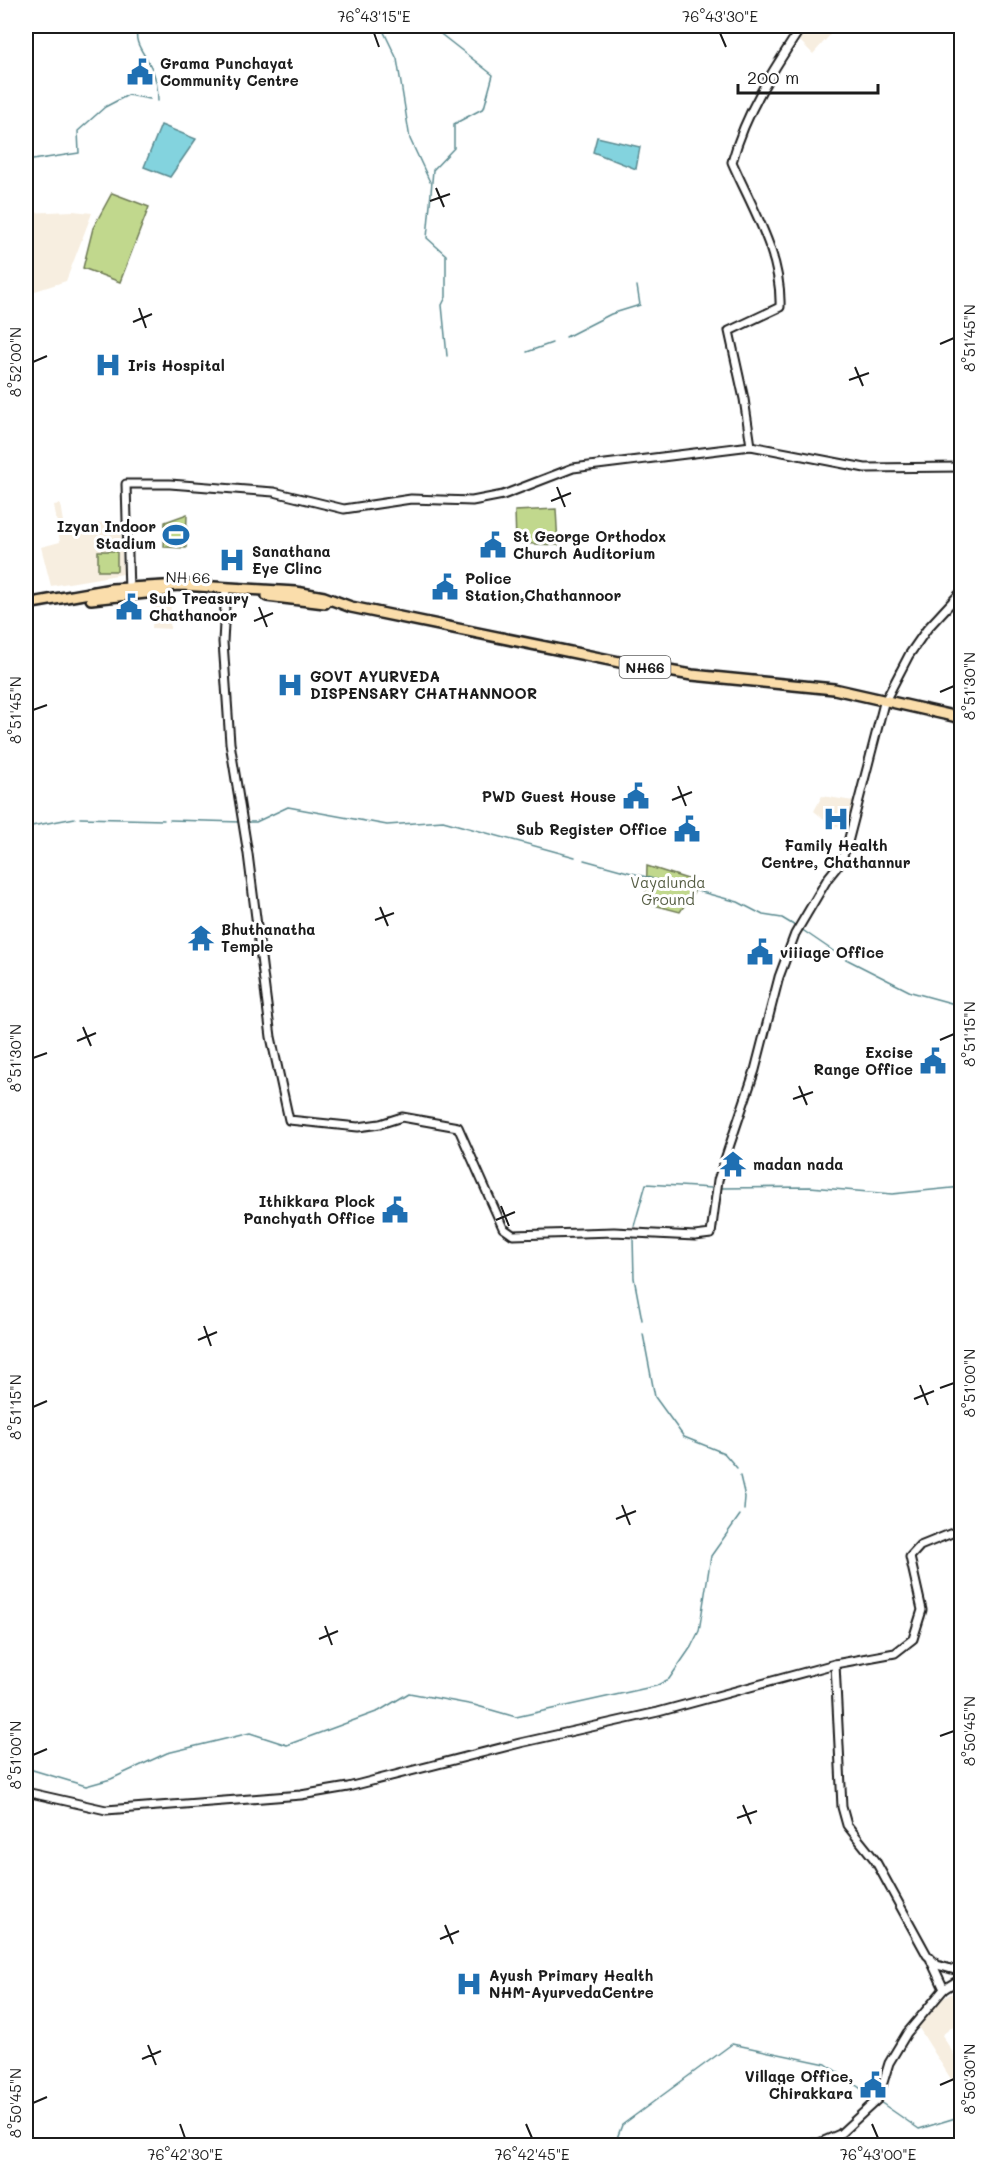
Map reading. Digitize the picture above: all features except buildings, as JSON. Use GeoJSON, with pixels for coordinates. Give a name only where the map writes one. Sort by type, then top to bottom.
{"type":"FeatureCollection","features":[{"type":"Feature","properties":{"kind":"highway","name":"NH 66"},"geometry":{"type":"LineString","coordinates":[[26,607],[129,591],[226,590],[330,602]]}},
{"type":"Feature","properties":{"kind":"highway","name":"NH66"},"geometry":{"type":"LineString","coordinates":[[330,602],[641,667],[692,675],[834,689],[884,703],[962,718]]}},
{"type":"Feature","properties":{"kind":"street"},"geometry":{"type":"LineString","coordinates":[[751,446],[744,399],[729,331],[780,306],[781,287],[771,247],[732,162],[741,130],[758,94],[802,26]]}},
{"type":"Feature","properties":{"kind":"street"},"geometry":{"type":"LineString","coordinates":[[129,591],[126,484],[170,484],[274,492],[344,509],[411,499],[472,501],[502,495],[573,468],[751,446],[865,468],[962,467]]}},
{"type":"Feature","properties":{"kind":"street"},"geometry":{"type":"LineString","coordinates":[[226,590],[223,642],[224,679],[233,770],[244,827],[271,1037],[289,1120],[358,1127],[380,1124],[402,1117],[458,1127],[503,1228],[513,1235],[614,1232],[695,1236],[711,1233],[718,1180],[758,1061],[771,1002],[795,934],[828,878],[840,863],[847,846],[884,703],[909,655],[938,616],[962,591]]}},
{"type":"Feature","properties":{"kind":"street"},"geometry":{"type":"LineString","coordinates":[[26,1792],[106,1810],[301,1795],[348,1786],[520,1743],[658,1712],[835,1664],[895,1653],[913,1639],[922,1610],[910,1557],[920,1546],[962,1529]]}},
{"type":"Feature","properties":{"kind":"street"},"geometry":{"type":"LineString","coordinates":[[835,1664],[844,1817],[851,1831],[876,1860],[931,1960],[944,1989]]}},
{"type":"Feature","properties":{"kind":"street"},"geometry":{"type":"LineString","coordinates":[[931,1960],[937,1965],[962,1972]]}},
{"type":"Feature","properties":{"kind":"street"},"geometry":{"type":"LineString","coordinates":[[755,2145],[819,2143],[832,2139],[876,2102],[889,2063],[901,2043],[944,1989],[962,1978]]}},
{"type":"Feature","properties":{"kind":"shaded area"},"geometry":{"type":"Polygon","coordinates":[[[807,26],[820,26],[830,35],[813,54],[796,37],[807,26]]]}},
{"type":"Feature","properties":{"kind":"shaded area"},"geometry":{"type":"Polygon","coordinates":[[[73,211],[92,213],[66,281],[29,293],[26,279],[26,213],[73,211]]]}},
{"type":"Feature","properties":{"kind":"shaded area"},"geometry":{"type":"Polygon","coordinates":[[[60,504],[64,528],[112,521],[114,533],[121,532],[123,574],[51,586],[41,547],[60,542],[54,505],[60,504]]]}},
{"type":"Feature","properties":{"kind":"shaded area"},"geometry":{"type":"Polygon","coordinates":[[[154,600],[171,600],[170,629],[152,628],[154,600]]]}},
{"type":"Feature","properties":{"kind":"shaded area","name":"Family Health Centre, Chathannur"},"geometry":{"type":"Polygon","coordinates":[[[822,796],[853,801],[847,829],[832,826],[814,811],[822,796]]]}},
{"type":"Feature","properties":{"kind":"shaded area"},"geometry":{"type":"Polygon","coordinates":[[[952,1993],[961,2008],[961,2020],[942,2035],[961,2066],[961,2095],[917,2025],[936,2003],[952,1993]]]}},
{"type":"Feature","properties":{"kind":"green space"},"geometry":{"type":"Polygon","coordinates":[[[112,193],[149,207],[120,282],[83,268],[93,228],[112,193]]]}},
{"type":"Feature","properties":{"kind":"green space"},"geometry":{"type":"Polygon","coordinates":[[[556,509],[558,545],[516,543],[515,511],[556,509]]]}},
{"type":"Feature","properties":{"kind":"green space","name":"Izyan Indoor Stadium"},"geometry":{"type":"Polygon","coordinates":[[[187,514],[186,548],[164,547],[165,522],[187,514]]]}},
{"type":"Feature","properties":{"kind":"green space"},"geometry":{"type":"Polygon","coordinates":[[[98,551],[117,551],[117,571],[98,571],[98,551]]]}},
{"type":"Feature","properties":{"kind":"green space","name":"Vayalunda Ground"},"geometry":{"type":"Polygon","coordinates":[[[647,866],[700,883],[680,912],[646,903],[647,866]]]}},
{"type":"Feature","properties":{"kind":"water"},"geometry":{"type":"Polygon","coordinates":[[[161,125],[196,139],[170,177],[144,167],[161,125]]]}},
{"type":"Feature","properties":{"kind":"water"},"geometry":{"type":"Polygon","coordinates":[[[597,137],[640,147],[636,169],[593,152],[597,137]]]}},
{"type":"Feature","properties":{"kind":"waterway"},"geometry":{"type":"LineString","coordinates":[[138,26],[138,43],[153,73],[158,101]]}},
{"type":"Feature","properties":{"kind":"waterway"},"geometry":{"type":"LineString","coordinates":[[381,26],[397,59],[410,139],[430,182]]}},
{"type":"Feature","properties":{"kind":"waterway"},"geometry":{"type":"LineString","coordinates":[[425,26],[433,28],[493,75],[484,108],[454,124],[454,148],[433,170],[427,238],[446,255],[446,297],[442,305],[447,356]]}},
{"type":"Feature","properties":{"kind":"waterway"},"geometry":{"type":"LineString","coordinates":[[26,161],[79,153],[78,131],[105,107],[128,95],[150,99]]}},
{"type":"Feature","properties":{"kind":"waterway"},"geometry":{"type":"LineString","coordinates":[[566,337],[611,314],[640,305],[637,286]]}},
{"type":"Feature","properties":{"kind":"waterway"},"geometry":{"type":"LineString","coordinates":[[527,352],[552,343]]}},
{"type":"Feature","properties":{"kind":"waterway"},"geometry":{"type":"LineString","coordinates":[[246,822],[256,822],[288,807],[387,825],[443,821],[575,857]]}},
{"type":"Feature","properties":{"kind":"waterway"},"geometry":{"type":"LineString","coordinates":[[26,827],[75,818]]}},
{"type":"Feature","properties":{"kind":"waterway"},"geometry":{"type":"LineString","coordinates":[[80,818],[164,820]]}},
{"type":"Feature","properties":{"kind":"waterway"},"geometry":{"type":"LineString","coordinates":[[170,820],[241,822]]}},
{"type":"Feature","properties":{"kind":"waterway"},"geometry":{"type":"LineString","coordinates":[[584,860],[738,902],[763,915],[782,918],[797,927]]}},
{"type":"Feature","properties":{"kind":"waterway"},"geometry":{"type":"LineString","coordinates":[[801,929],[842,957],[911,992],[962,1006]]}},
{"type":"Feature","properties":{"kind":"waterway"},"geometry":{"type":"LineString","coordinates":[[634,1226],[646,1184],[712,1188]]}},
{"type":"Feature","properties":{"kind":"waterway"},"geometry":{"type":"LineString","coordinates":[[722,1188],[810,1187],[892,1194],[962,1187]]}},
{"type":"Feature","properties":{"kind":"waterway"},"geometry":{"type":"LineString","coordinates":[[633,1238],[634,1278],[642,1320]]}},
{"type":"Feature","properties":{"kind":"waterway"},"geometry":{"type":"LineString","coordinates":[[643,1334],[655,1397],[684,1437],[724,1453],[737,1468]]}},
{"type":"Feature","properties":{"kind":"waterway"},"geometry":{"type":"LineString","coordinates":[[740,1476],[745,1497],[744,1510]]}},
{"type":"Feature","properties":{"kind":"waterway"},"geometry":{"type":"LineString","coordinates":[[26,1768],[86,1786],[111,1779],[167,1753],[250,1733],[287,1745],[379,1711],[409,1693],[474,1705],[516,1717],[656,1686],[669,1679],[699,1631],[711,1556],[740,1515]]}},
{"type":"Feature","properties":{"kind":"waterway"},"geometry":{"type":"LineString","coordinates":[[614,2146],[622,2125],[732,2044],[826,2064],[874,2098]]}},
{"type":"Feature","properties":{"kind":"waterway"},"geometry":{"type":"LineString","coordinates":[[880,2102],[919,2129],[962,2116]]}},
{"type":"Feature","properties":{"kind":"place","name":"Grama Punchayat Community Centre"},"geometry":{"type":"Point","coordinates":[140,72]}},
{"type":"Feature","properties":{"kind":"place","name":"Iris Hospital"},"geometry":{"type":"Point","coordinates":[108,365]}},
{"type":"Feature","properties":{"kind":"place","name":"Izyan Indoor Stadium"},"geometry":{"type":"Point","coordinates":[176,535]}},
{"type":"Feature","properties":{"kind":"place","name":"St George Orthodox Church Auditorium"},"geometry":{"type":"Point","coordinates":[493,545]}},
{"type":"Feature","properties":{"kind":"place","name":"Sanathana Eye Clinc"},"geometry":{"type":"Point","coordinates":[232,560]}},
{"type":"Feature","properties":{"kind":"place","name":"Police Station,Chathannoor"},"geometry":{"type":"Point","coordinates":[445,587]}},
{"type":"Feature","properties":{"kind":"place","name":"Sub Treasury Chathanoor"},"geometry":{"type":"Point","coordinates":[129,607]}},
{"type":"Feature","properties":{"kind":"place","name":"GOVT AYURVEDA DISPENSARY CHATHANNOOR"},"geometry":{"type":"Point","coordinates":[290,685]}},
{"type":"Feature","properties":{"kind":"place","name":"PWD Guest House"},"geometry":{"type":"Point","coordinates":[636,796]}},
{"type":"Feature","properties":{"kind":"place","name":"Family Health Centre, Chathannur"},"geometry":{"type":"Point","coordinates":[836,819]}},
{"type":"Feature","properties":{"kind":"place","name":"Sub Register Office"},"geometry":{"type":"Point","coordinates":[687,829]}},
{"type":"Feature","properties":{"kind":"place","name":"Bhuthanatha Temple"},"geometry":{"type":"Point","coordinates":[201,938]}},
{"type":"Feature","properties":{"kind":"place","name":"viiiage Office"},"geometry":{"type":"Point","coordinates":[760,952]}},
{"type":"Feature","properties":{"kind":"place","name":"Excise Range Office"},"geometry":{"type":"Point","coordinates":[933,1061]}},
{"type":"Feature","properties":{"kind":"place","name":"madan nada"},"geometry":{"type":"Point","coordinates":[733,1164]}},
{"type":"Feature","properties":{"kind":"place","name":"Ithikkara Plock Panchyath Office"},"geometry":{"type":"Point","coordinates":[395,1210]}},
{"type":"Feature","properties":{"kind":"place","name":"Ayush Primary Health NHM-AyurvedaCentre"},"geometry":{"type":"Point","coordinates":[469,1984]}},
{"type":"Feature","properties":{"kind":"place","name":"Village Office, Chirakkara"},"geometry":{"type":"Point","coordinates":[873,2085]}}]}
